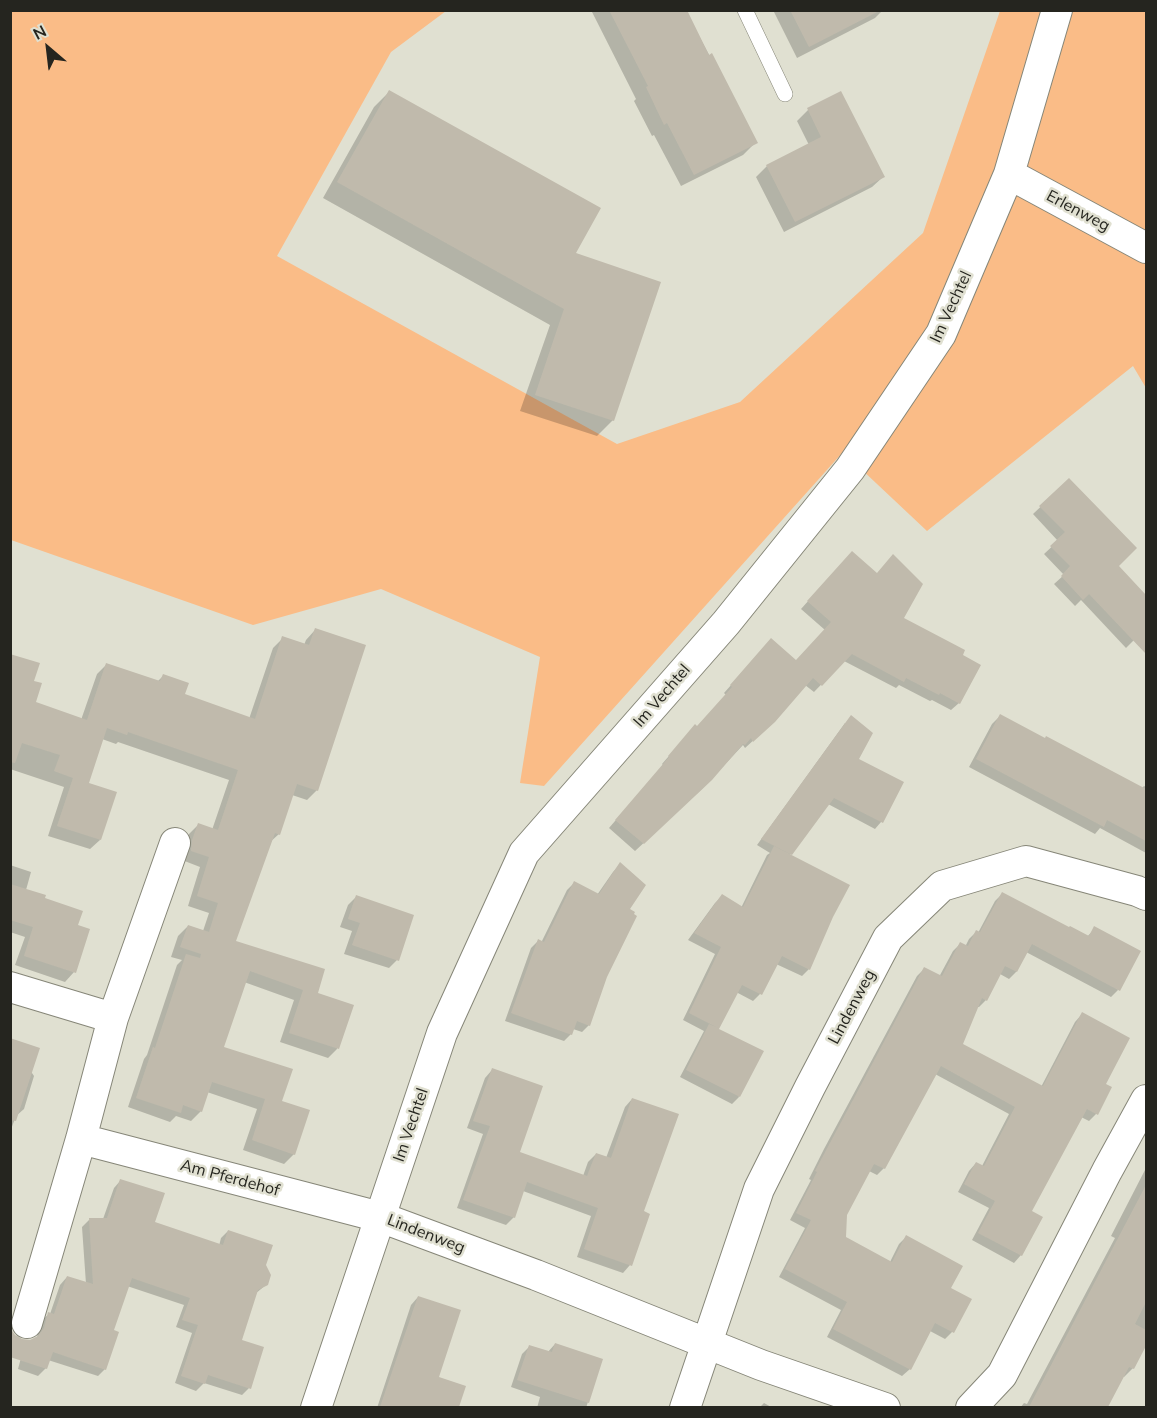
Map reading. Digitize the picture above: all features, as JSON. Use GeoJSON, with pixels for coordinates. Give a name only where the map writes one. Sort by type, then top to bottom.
{"type":"FeatureCollection","features":[{"type":"Feature","properties":{"kind":"street","name":"Im Vechtel"},"geometry":{"type":"LineString","coordinates":[[315,1407],[442,1033],[524,853],[726,623],[850,470],[941,334],[1009,174],[1057,10]]}},
{"type":"Feature","properties":{"kind":"street","name":"Erlenweg"},"geometry":{"type":"LineString","coordinates":[[1009,174],[1146,248]]}},
{"type":"Feature","properties":{"kind":"street"},"geometry":{"type":"LineString","coordinates":[[27,1323],[81,1139],[112,1018],[175,843]]}},
{"type":"Feature","properties":{"kind":"street","name":"Lindenweg"},"geometry":{"type":"LineString","coordinates":[[707,1343],[759,1189],[888,938],[942,886],[1026,861],[1146,895]]}},
{"type":"Feature","properties":{"kind":"street"},"geometry":{"type":"LineString","coordinates":[[10,987],[112,1018]]}},
{"type":"Feature","properties":{"kind":"street"},"geometry":{"type":"LineString","coordinates":[[971,1407],[1002,1375],[1146,1100]]}},
{"type":"Feature","properties":{"kind":"street","name":"Am Pferdehof"},"geometry":{"type":"LineString","coordinates":[[81,1139],[380,1217]]}},
{"type":"Feature","properties":{"kind":"street","name":"Lindenweg"},"geometry":{"type":"LineString","coordinates":[[380,1217],[536,1275],[761,1365],[885,1407]]}},
{"type":"Feature","properties":{"kind":"street"},"geometry":{"type":"LineString","coordinates":[[686,1407],[707,1343]]}},
{"type":"Feature","properties":{"kind":"lane"},"geometry":{"type":"LineString","coordinates":[[745,10],[785,94]]}},
{"type":"Feature","properties":{"kind":"shaded area"},"geometry":{"type":"Polygon","coordinates":[[[11,11],[446,11],[391,52],[277,256],[617,444],[740,402],[923,233],[1000,11],[1146,11],[1146,388],[1133,366],[927,531],[843,452],[544,786],[520,783],[540,657],[381,589],[253,625],[11,540],[11,11]]]}},
{"type":"Feature","properties":{"kind":"building"},"geometry":{"type":"Polygon","coordinates":[[[609,10],[687,10],[709,55],[712,53],[758,143],[694,175],[667,123],[664,125],[646,87],[648,86],[609,10]]]}},
{"type":"Feature","properties":{"kind":"building"},"geometry":{"type":"Polygon","coordinates":[[[790,10],[881,10],[809,47],[790,10]]]}},
{"type":"Feature","properties":{"kind":"building"},"geometry":{"type":"Polygon","coordinates":[[[389,90],[601,208],[576,253],[661,282],[614,421],[535,395],[564,309],[337,182],[389,90]]]}},
{"type":"Feature","properties":{"kind":"building"},"geometry":{"type":"Polygon","coordinates":[[[841,91],[885,177],[795,222],[766,165],[821,137],[807,108],[841,91]]]}},
{"type":"Feature","properties":{"kind":"building"},"geometry":{"type":"Polygon","coordinates":[[[1069,478],[1137,548],[1119,566],[1146,595],[1146,654],[1089,594],[1083,600],[1061,576],[1070,566],[1050,546],[1065,532],[1039,506],[1069,478]]]}},
{"type":"Feature","properties":{"kind":"building"},"geometry":{"type":"Polygon","coordinates":[[[852,551],[877,573],[893,554],[923,584],[904,618],[965,650],[963,655],[981,665],[960,704],[906,678],[904,682],[852,654],[822,686],[813,678],[775,722],[753,742],[751,738],[745,745],[743,744],[712,780],[644,844],[615,820],[695,724],[697,726],[732,687],[730,685],[771,638],[796,660],[831,622],[807,601],[852,551]]]}},
{"type":"Feature","properties":{"kind":"building"},"geometry":{"type":"Polygon","coordinates":[[[315,628],[366,645],[318,791],[297,784],[280,835],[275,833],[236,941],[325,969],[318,993],[354,1005],[339,1049],[289,1033],[303,990],[250,971],[224,1047],[293,1069],[282,1101],[310,1110],[295,1155],[252,1140],[265,1099],[212,1082],[202,1112],[183,1105],[181,1113],[136,1098],[186,954],[200,958],[201,954],[180,947],[188,925],[209,932],[218,903],[197,896],[209,857],[191,851],[192,840],[198,823],[218,830],[238,770],[128,732],[127,735],[107,728],[89,783],[117,792],[101,840],[57,826],[73,778],[54,771],[60,755],[22,743],[15,763],[10,762],[10,654],[40,663],[34,681],[42,683],[36,702],[87,720],[106,663],[160,681],[163,674],[189,683],[185,694],[255,719],[282,636],[309,645],[315,628]]]}},
{"type":"Feature","properties":{"kind":"building"},"geometry":{"type":"Polygon","coordinates":[[[1000,714],[1146,789],[1146,841],[1107,820],[1104,827],[976,759],[1000,714]]]}},
{"type":"Feature","properties":{"kind":"building"},"geometry":{"type":"Polygon","coordinates":[[[851,715],[873,733],[859,759],[904,782],[883,823],[834,798],[792,855],[761,839],[851,715]]]}},
{"type":"Feature","properties":{"kind":"building"},"geometry":{"type":"Polygon","coordinates":[[[774,846],[850,885],[810,970],[782,956],[762,995],[742,985],[719,1029],[764,1051],[740,1097],[686,1070],[709,1024],[718,1028],[689,1013],[721,947],[694,933],[722,894],[743,907],[774,846]]]}},
{"type":"Feature","properties":{"kind":"building"},"geometry":{"type":"Polygon","coordinates":[[[620,862],[646,885],[630,909],[637,916],[607,977],[590,1026],[577,1021],[572,1035],[511,1013],[538,939],[544,942],[574,881],[599,894],[620,862]]]}},
{"type":"Feature","properties":{"kind":"building"},"geometry":{"type":"Polygon","coordinates":[[[10,884],[46,895],[45,898],[83,911],[78,925],[90,929],[76,973],[24,956],[33,927],[10,920],[10,884]]]}},
{"type":"Feature","properties":{"kind":"building"},"geometry":{"type":"Polygon","coordinates":[[[1002,892],[1089,936],[1094,926],[1141,951],[1120,991],[1032,944],[1017,972],[1005,966],[987,1001],[982,998],[963,1044],[1043,1086],[1082,1012],[1130,1038],[1106,1084],[1112,1087],[1098,1115],[1087,1109],[1032,1211],[1043,1217],[1022,1256],[978,1233],[995,1201],[964,1184],[976,1162],[984,1166],[1015,1107],[941,1066],[885,1169],[874,1164],[847,1215],[846,1237],[892,1262],[906,1235],[963,1266],[951,1288],[972,1299],[954,1333],[935,1323],[911,1370],[833,1329],[847,1302],[785,1269],[811,1220],[796,1213],[817,1172],[815,1171],[924,967],[942,976],[960,942],[968,946],[976,930],[980,932],[1002,892]]]}},
{"type":"Feature","properties":{"kind":"building"},"geometry":{"type":"Polygon","coordinates":[[[356,895],[414,915],[399,961],[352,945],[360,923],[348,919],[356,895]]]}},
{"type":"Feature","properties":{"kind":"building"},"geometry":{"type":"Polygon","coordinates":[[[10,1038],[40,1048],[16,1121],[10,1120],[10,1038]]]}},
{"type":"Feature","properties":{"kind":"building"},"geometry":{"type":"Polygon","coordinates":[[[492,1068],[543,1086],[520,1152],[587,1176],[596,1153],[611,1158],[632,1098],[679,1114],[644,1211],[650,1214],[632,1266],[584,1249],[598,1208],[527,1182],[515,1218],[463,1200],[490,1126],[473,1121],[492,1068]]]}},
{"type":"Feature","properties":{"kind":"building"},"geometry":{"type":"Polygon","coordinates":[[[120,1179],[165,1193],[155,1222],[223,1245],[228,1230],[273,1245],[266,1265],[271,1275],[268,1285],[258,1290],[242,1340],[264,1347],[251,1389],[208,1375],[205,1384],[181,1376],[198,1325],[182,1320],[190,1298],[132,1278],[114,1330],[119,1332],[106,1370],[53,1352],[47,1369],[10,1357],[10,1328],[22,1339],[30,1340],[38,1336],[44,1328],[48,1312],[54,1314],[67,1276],[93,1284],[89,1218],[107,1218],[120,1179]]]}},
{"type":"Feature","properties":{"kind":"building"},"geometry":{"type":"Polygon","coordinates":[[[1146,1185],[1146,1302],[1135,1324],[1146,1330],[1146,1346],[1134,1369],[1129,1367],[1108,1407],[1029,1407],[1146,1185]]]}},
{"type":"Feature","properties":{"kind":"building"},"geometry":{"type":"Polygon","coordinates":[[[418,1296],[461,1310],[439,1377],[466,1386],[459,1407],[380,1407],[418,1296]]]}},
{"type":"Feature","properties":{"kind":"building"},"geometry":{"type":"Polygon","coordinates":[[[555,1343],[603,1359],[589,1403],[517,1380],[529,1345],[552,1352],[555,1343]]]}}]}
